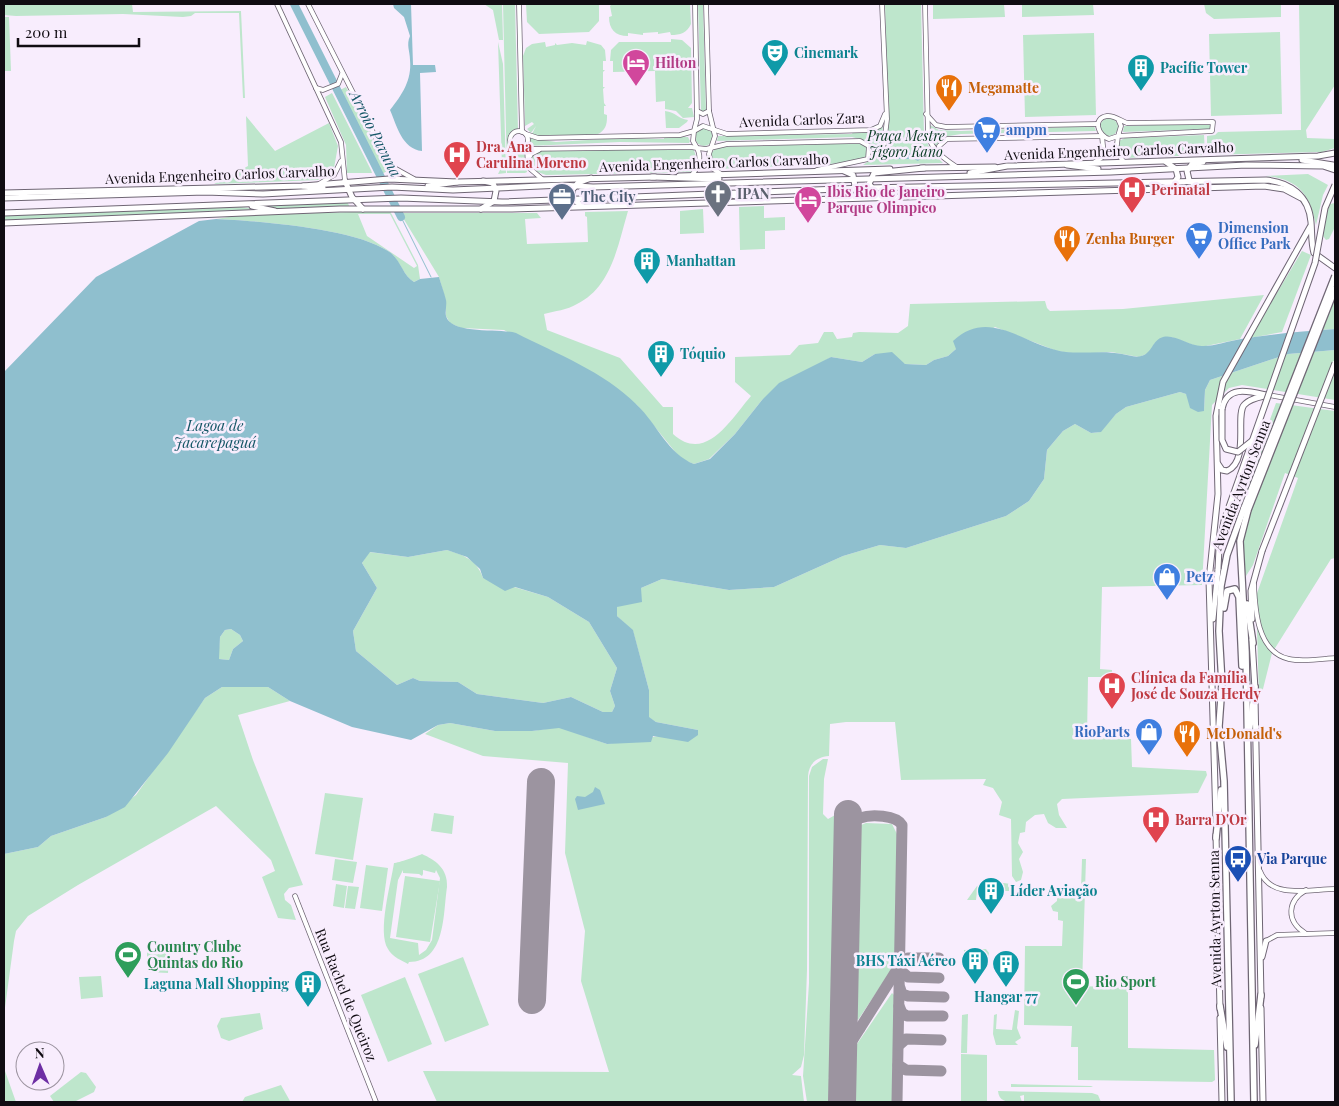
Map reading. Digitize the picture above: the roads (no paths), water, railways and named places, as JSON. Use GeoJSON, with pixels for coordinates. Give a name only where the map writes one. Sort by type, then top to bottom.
{"type":"FeatureCollection","features":[{"type":"Feature","properties":{"kind":"highway","name":"Avenida Ayrton Senna"},"geometry":{"type":"LineString","coordinates":[[1254,1102],[1245,688],[1246,652],[1240,541],[1246,509],[1335,276]]}},
{"type":"Feature","properties":{"kind":"highway","name":"Avenida Ayrton Senna"},"geometry":{"type":"LineString","coordinates":[[1231,1102],[1224,781],[1219,726],[1221,586],[1229,544],[1246,509],[1335,289]]}},
{"type":"Feature","properties":{"kind":"highway"},"geometry":{"type":"LineString","coordinates":[[1241,579],[1252,644]]}},
{"type":"Feature","properties":{"kind":"highway"},"geometry":{"type":"LineString","coordinates":[[1221,643],[1225,594],[1228,589],[1233,588],[1239,597],[1245,688]]}},
{"type":"Feature","properties":{"kind":"highway"},"geometry":{"type":"LineString","coordinates":[[1247,746],[1255,687]]}},
{"type":"Feature","properties":{"kind":"highway"},"geometry":{"type":"LineString","coordinates":[[1216,838],[1224,781]]}},
{"type":"Feature","properties":{"kind":"highway"},"geometry":{"type":"LineString","coordinates":[[1253,1057],[1261,995]]}},
{"type":"Feature","properties":{"kind":"highway"},"geometry":{"type":"LineString","coordinates":[[1220,1006],[1230,1064]]}},
{"type":"Feature","properties":{"kind":"main road","name":"Avenida Engenheiro Carlos Carvalho"},"geometry":{"type":"LineString","coordinates":[[4,193],[303,186],[370,180],[457,182],[652,177],[1335,154]]}},
{"type":"Feature","properties":{"kind":"main road"},"geometry":{"type":"LineString","coordinates":[[1286,157],[1324,162],[1334,168]]}},
{"type":"Feature","properties":{"kind":"main road"},"geometry":{"type":"LineString","coordinates":[[1198,187],[1191,182],[1187,173],[1190,167],[1195,162],[1223,158]]}},
{"type":"Feature","properties":{"kind":"main road"},"geometry":{"type":"LineString","coordinates":[[1164,161],[1169,162],[1176,169],[1176,181]]}},
{"type":"Feature","properties":{"kind":"main road"},"geometry":{"type":"LineString","coordinates":[[1066,164],[1074,168],[1111,172]]}},
{"type":"Feature","properties":{"kind":"main road","name":"Avenida Engenheiro Carlos Carvalho"},"geometry":{"type":"LineString","coordinates":[[4,198],[205,192],[263,194],[373,187],[470,190],[495,187],[1111,172],[1246,165],[1323,166],[1334,168]]}},
{"type":"Feature","properties":{"kind":"main road"},"geometry":{"type":"LineString","coordinates":[[952,176],[1007,166]]}},
{"type":"Feature","properties":{"kind":"main road"},"geometry":{"type":"LineString","coordinates":[[880,197],[871,188],[869,179],[877,172],[924,168]]}},
{"type":"Feature","properties":{"kind":"main road"},"geometry":{"type":"LineString","coordinates":[[844,171],[853,174],[855,179],[854,189]]}},
{"type":"Feature","properties":{"kind":"main road"},"geometry":{"type":"LineString","coordinates":[[652,177],[770,180]]}},
{"type":"Feature","properties":{"kind":"main road"},"geometry":{"type":"LineString","coordinates":[[582,206],[573,199],[572,190],[575,185],[591,178]]}},
{"type":"Feature","properties":{"kind":"main road"},"geometry":{"type":"LineString","coordinates":[[345,181],[354,200],[363,209]]}},
{"type":"Feature","properties":{"kind":"main road"},"geometry":{"type":"LineString","coordinates":[[483,181],[492,182],[495,187],[494,201]]}},
{"type":"Feature","properties":{"kind":"main road"},"geometry":{"type":"LineString","coordinates":[[1162,188],[1176,181]]}},
{"type":"Feature","properties":{"kind":"main road"},"geometry":{"type":"LineString","coordinates":[[4,213],[399,198],[494,201],[871,188],[1176,181],[1276,181],[1294,188],[1302,199],[1309,211],[1312,224],[1314,253],[1335,268]]}},
{"type":"Feature","properties":{"kind":"main road"},"geometry":{"type":"LineString","coordinates":[[416,188],[457,182]]}},
{"type":"Feature","properties":{"kind":"main road","name":"Avenida Ayrton Senna"},"geometry":{"type":"LineString","coordinates":[[1212,629],[1219,548],[1224,521],[1315,263],[1325,208],[1335,185]]}},
{"type":"Feature","properties":{"kind":"main road"},"geometry":{"type":"LineString","coordinates":[[303,186],[336,190]]}},
{"type":"Feature","properties":{"kind":"main road"},"geometry":{"type":"LineString","coordinates":[[4,223],[206,216],[275,211],[403,208],[481,209],[1198,187],[1276,187],[1302,199]]}},
{"type":"Feature","properties":{"kind":"main road"},"geometry":{"type":"LineString","coordinates":[[839,198],[854,189]]}},
{"type":"Feature","properties":{"kind":"main road"},"geometry":{"type":"LineString","coordinates":[[718,193],[758,200]]}},
{"type":"Feature","properties":{"kind":"main road"},"geometry":{"type":"LineString","coordinates":[[481,209],[494,201]]}},
{"type":"Feature","properties":{"kind":"main road"},"geometry":{"type":"LineString","coordinates":[[247,204],[275,211]]}},
{"type":"Feature","properties":{"kind":"main road","name":"Avenida Ayrton Senna"},"geometry":{"type":"LineString","coordinates":[[1222,1102],[1210,580],[1218,494],[1216,456],[1217,406],[1221,388],[1312,224]]}},
{"type":"Feature","properties":{"kind":"main road"},"geometry":{"type":"LineString","coordinates":[[1263,1102],[1255,687],[1251,591],[1262,552],[1335,363]]}},
{"type":"Feature","properties":{"kind":"main road"},"geometry":{"type":"LineString","coordinates":[[1254,439],[1238,452],[1226,449],[1222,440],[1222,409],[1227,396],[1233,392],[1270,395]]}},
{"type":"Feature","properties":{"kind":"main road"},"geometry":{"type":"LineString","coordinates":[[1216,456],[1222,470],[1227,471],[1233,468],[1242,436],[1241,409],[1253,399],[1270,395]]}},
{"type":"Feature","properties":{"kind":"main road"},"geometry":{"type":"LineString","coordinates":[[1261,965],[1266,941]]}},
{"type":"Feature","properties":{"kind":"street"},"geometry":{"type":"LineString","coordinates":[[277,4],[341,142],[345,181]]}},
{"type":"Feature","properties":{"kind":"street"},"geometry":{"type":"LineString","coordinates":[[308,4],[387,160],[403,173],[419,180]]}},
{"type":"Feature","properties":{"kind":"street"},"geometry":{"type":"LineString","coordinates":[[519,4],[524,133],[527,147],[527,162],[530,171],[542,179]]}},
{"type":"Feature","properties":{"kind":"street"},"geometry":{"type":"LineString","coordinates":[[692,175],[699,164],[697,148],[693,142],[697,111],[695,4]]}},
{"type":"Feature","properties":{"kind":"street"},"geometry":{"type":"LineString","coordinates":[[706,4],[709,111],[712,130],[715,136],[709,154],[710,165],[721,174]]}},
{"type":"Feature","properties":{"kind":"street"},"geometry":{"type":"LineString","coordinates":[[808,171],[868,159],[877,154],[884,144],[886,128],[882,4]]}},
{"type":"Feature","properties":{"kind":"street"},"geometry":{"type":"LineString","coordinates":[[925,4],[926,114],[929,140],[940,156],[958,168]]}},
{"type":"Feature","properties":{"kind":"street"},"geometry":{"type":"LineString","coordinates":[[316,88],[323,90],[338,84],[343,72]]}},
{"type":"Feature","properties":{"kind":"street"},"geometry":{"type":"LineString","coordinates":[[697,111],[703,114],[709,111]]}},
{"type":"Feature","properties":{"kind":"street","name":"Avenida Carlos Zara"},"geometry":{"type":"LineString","coordinates":[[712,130],[727,134],[866,130],[878,128],[885,114]]}},
{"type":"Feature","properties":{"kind":"street"},"geometry":{"type":"LineString","coordinates":[[926,114],[936,125],[946,127],[1098,124],[1106,116],[1133,123],[1211,121],[1214,126],[1212,131],[1118,136],[1109,139],[1102,136],[947,139],[939,146],[940,156]]}},
{"type":"Feature","properties":{"kind":"street"},"geometry":{"type":"LineString","coordinates":[[1118,119],[1121,126],[1116,152],[1124,162]]}},
{"type":"Feature","properties":{"kind":"street"},"geometry":{"type":"LineString","coordinates":[[1092,163],[1104,156],[1102,136],[1098,130],[1098,124]]}},
{"type":"Feature","properties":{"kind":"street"},"geometry":{"type":"LineString","coordinates":[[712,130],[703,126],[680,135],[538,138],[524,133],[514,133],[511,138],[512,146],[520,150],[527,147],[543,149],[681,146],[706,149],[712,146]]}},
{"type":"Feature","properties":{"kind":"street","name":"Avenida Carlos Zara"},"geometry":{"type":"LineString","coordinates":[[712,146],[860,141],[869,146],[868,159]]}},
{"type":"Feature","properties":{"kind":"street"},"geometry":{"type":"LineString","coordinates":[[527,162],[531,154],[543,149]]}},
{"type":"Feature","properties":{"kind":"street"},"geometry":{"type":"LineString","coordinates":[[317,185],[334,175],[342,159]]}},
{"type":"Feature","properties":{"kind":"street"},"geometry":{"type":"LineString","coordinates":[[1270,395],[1335,407]]}},
{"type":"Feature","properties":{"kind":"street"},"geometry":{"type":"LineString","coordinates":[[1254,579],[1256,614],[1264,638],[1273,650],[1290,659],[1335,658]]}},
{"type":"Feature","properties":{"kind":"street"},"geometry":{"type":"LineString","coordinates":[[1257,864],[1266,883],[1275,889],[1335,889]]}},
{"type":"Feature","properties":{"kind":"street"},"geometry":{"type":"LineString","coordinates":[[1306,934],[1295,924],[1291,908],[1294,898],[1308,889]]}},
{"type":"Feature","properties":{"kind":"street","name":"Rua Rachel de Queiroz"},"geometry":{"type":"LineString","coordinates":[[295,896],[376,1102]]}},
{"type":"Feature","properties":{"kind":"street"},"geometry":{"type":"LineString","coordinates":[[1266,941],[1277,935],[1335,933]]}},
{"type":"Feature","properties":{"kind":"water"},"geometry":{"type":"Polygon","coordinates":[[[393,4],[411,4],[413,65],[435,65],[436,72],[420,73],[422,151],[410,146],[401,136],[390,110],[408,81],[410,67],[408,45],[410,36],[404,17],[394,8],[393,4]]]}},
{"type":"Feature","properties":{"kind":"water"},"geometry":{"type":"Polygon","coordinates":[[[899,149],[914,154],[917,151],[922,157],[918,161],[914,159],[895,159],[894,154],[899,149]]]}},
{"type":"Feature","properties":{"kind":"water","name":"Lagoa de Jacarepaguá"},"geometry":{"type":"Polygon","coordinates":[[[216,219],[305,227],[330,231],[372,243],[392,254],[414,282],[420,279],[439,277],[446,300],[446,316],[450,322],[457,326],[477,330],[516,333],[595,373],[624,393],[644,413],[670,446],[694,464],[710,459],[735,434],[762,400],[779,383],[831,357],[862,362],[875,354],[892,352],[905,364],[926,365],[934,360],[948,356],[956,349],[953,341],[967,331],[981,327],[1008,332],[1051,349],[1066,352],[1108,352],[1137,357],[1148,353],[1156,341],[1163,337],[1173,337],[1198,346],[1208,346],[1241,339],[1335,329],[1335,350],[1288,354],[1210,380],[1205,390],[1204,411],[1198,412],[1190,408],[1186,394],[1180,392],[1126,407],[1116,414],[1101,432],[1091,433],[1075,424],[1063,431],[1047,450],[1044,479],[1029,501],[1006,516],[906,548],[880,545],[843,556],[774,587],[729,590],[662,579],[641,588],[642,602],[617,607],[617,616],[633,630],[649,690],[649,717],[656,722],[698,730],[698,735],[688,742],[653,736],[651,742],[607,744],[559,728],[532,731],[495,731],[450,723],[438,725],[411,740],[352,727],[290,701],[268,687],[222,687],[205,698],[168,753],[125,807],[106,817],[51,836],[38,847],[4,854],[4,372],[96,277],[199,221],[216,219]],[[447,550],[408,557],[370,552],[362,563],[377,588],[353,631],[356,651],[397,685],[413,678],[420,681],[458,682],[477,694],[543,703],[571,697],[603,712],[612,712],[615,706],[610,691],[617,668],[589,622],[548,597],[515,587],[505,591],[483,578],[480,569],[467,557],[447,550]],[[231,629],[225,630],[220,637],[219,659],[229,660],[233,649],[243,641],[240,635],[231,629]]]}},
{"type":"Feature","properties":{"kind":"water"},"geometry":{"type":"Polygon","coordinates":[[[595,787],[600,790],[605,804],[578,810],[575,799],[577,796],[585,797],[593,792],[595,787]]]}},
{"type":"Feature","properties":{"kind":"waterway","name":"Arroio Pavuna"},"geometry":{"type":"LineString","coordinates":[[294,4],[401,217]]}},
{"type":"Feature","properties":{"kind":"waterway","name":"Arroio Pavuna"},"geometry":{"type":"LineString","coordinates":[[401,217],[431,277]]}},
{"type":"Feature","properties":{"kind":"place","name":"Cinemark"},"geometry":{"type":"Point","coordinates":[775,77]}},
{"type":"Feature","properties":{"kind":"place","name":"Hilton"},"geometry":{"type":"Point","coordinates":[636,87]}},
{"type":"Feature","properties":{"kind":"place","name":"Pacific Tower"},"geometry":{"type":"Point","coordinates":[1141,92]}},
{"type":"Feature","properties":{"kind":"place","name":"Megamatte"},"geometry":{"type":"Point","coordinates":[949,112]}},
{"type":"Feature","properties":{"kind":"place","name":"ampm"},"geometry":{"type":"Point","coordinates":[987,154]}},
{"type":"Feature","properties":{"kind":"place","name":"Dra. Ana Carulina Moreno"},"geometry":{"type":"Point","coordinates":[457,179]}},
{"type":"Feature","properties":{"kind":"place","name":"Perinatal"},"geometry":{"type":"Point","coordinates":[1132,214]}},
{"type":"Feature","properties":{"kind":"place","name":"IPAN"},"geometry":{"type":"Point","coordinates":[718,218]}},
{"type":"Feature","properties":{"kind":"place","name":"The City"},"geometry":{"type":"Point","coordinates":[562,221]}},
{"type":"Feature","properties":{"kind":"place","name":"Ibis Rio de Janeiro Parque Olimpico"},"geometry":{"type":"Point","coordinates":[808,224]}},
{"type":"Feature","properties":{"kind":"place","name":"Dimension Office Park"},"geometry":{"type":"Point","coordinates":[1199,260]}},
{"type":"Feature","properties":{"kind":"place","name":"Zenha Burger"},"geometry":{"type":"Point","coordinates":[1067,263]}},
{"type":"Feature","properties":{"kind":"place","name":"Manhattan"},"geometry":{"type":"Point","coordinates":[647,285]}},
{"type":"Feature","properties":{"kind":"place","name":"Tóquio"},"geometry":{"type":"Point","coordinates":[661,378]}},
{"type":"Feature","properties":{"kind":"place","name":"Petz"},"geometry":{"type":"Point","coordinates":[1167,601]}},
{"type":"Feature","properties":{"kind":"place","name":"Clínica da Família José de Souza Herdy"},"geometry":{"type":"Point","coordinates":[1112,710]}},
{"type":"Feature","properties":{"kind":"place","name":"RioParts"},"geometry":{"type":"Point","coordinates":[1149,756]}},
{"type":"Feature","properties":{"kind":"place","name":"McDonald's"},"geometry":{"type":"Point","coordinates":[1187,758]}},
{"type":"Feature","properties":{"kind":"place","name":"Barra D'Or"},"geometry":{"type":"Point","coordinates":[1156,844]}},
{"type":"Feature","properties":{"kind":"place","name":"Via Parque"},"geometry":{"type":"Point","coordinates":[1238,883]}},
{"type":"Feature","properties":{"kind":"place","name":"Líder Aviação"},"geometry":{"type":"Point","coordinates":[991,915]}},
{"type":"Feature","properties":{"kind":"place","name":"Country Clube Quintas do Rio"},"geometry":{"type":"Point","coordinates":[128,979]}},
{"type":"Feature","properties":{"kind":"place","name":"BHS Táxi Aéreo"},"geometry":{"type":"Point","coordinates":[975,985]}},
{"type":"Feature","properties":{"kind":"place","name":"Hangar 77"},"geometry":{"type":"Point","coordinates":[1006,988]}},
{"type":"Feature","properties":{"kind":"place","name":"Rio Sport"},"geometry":{"type":"Point","coordinates":[1076,1006]}},
{"type":"Feature","properties":{"kind":"place","name":"Laguna Mall Shopping"},"geometry":{"type":"Point","coordinates":[308,1008]}},
{"type":"Feature","properties":{"kind":"park label","name":"Praça Mestre Jigoro Kano"},"geometry":{"type":"Point","coordinates":[906,144]}}]}
